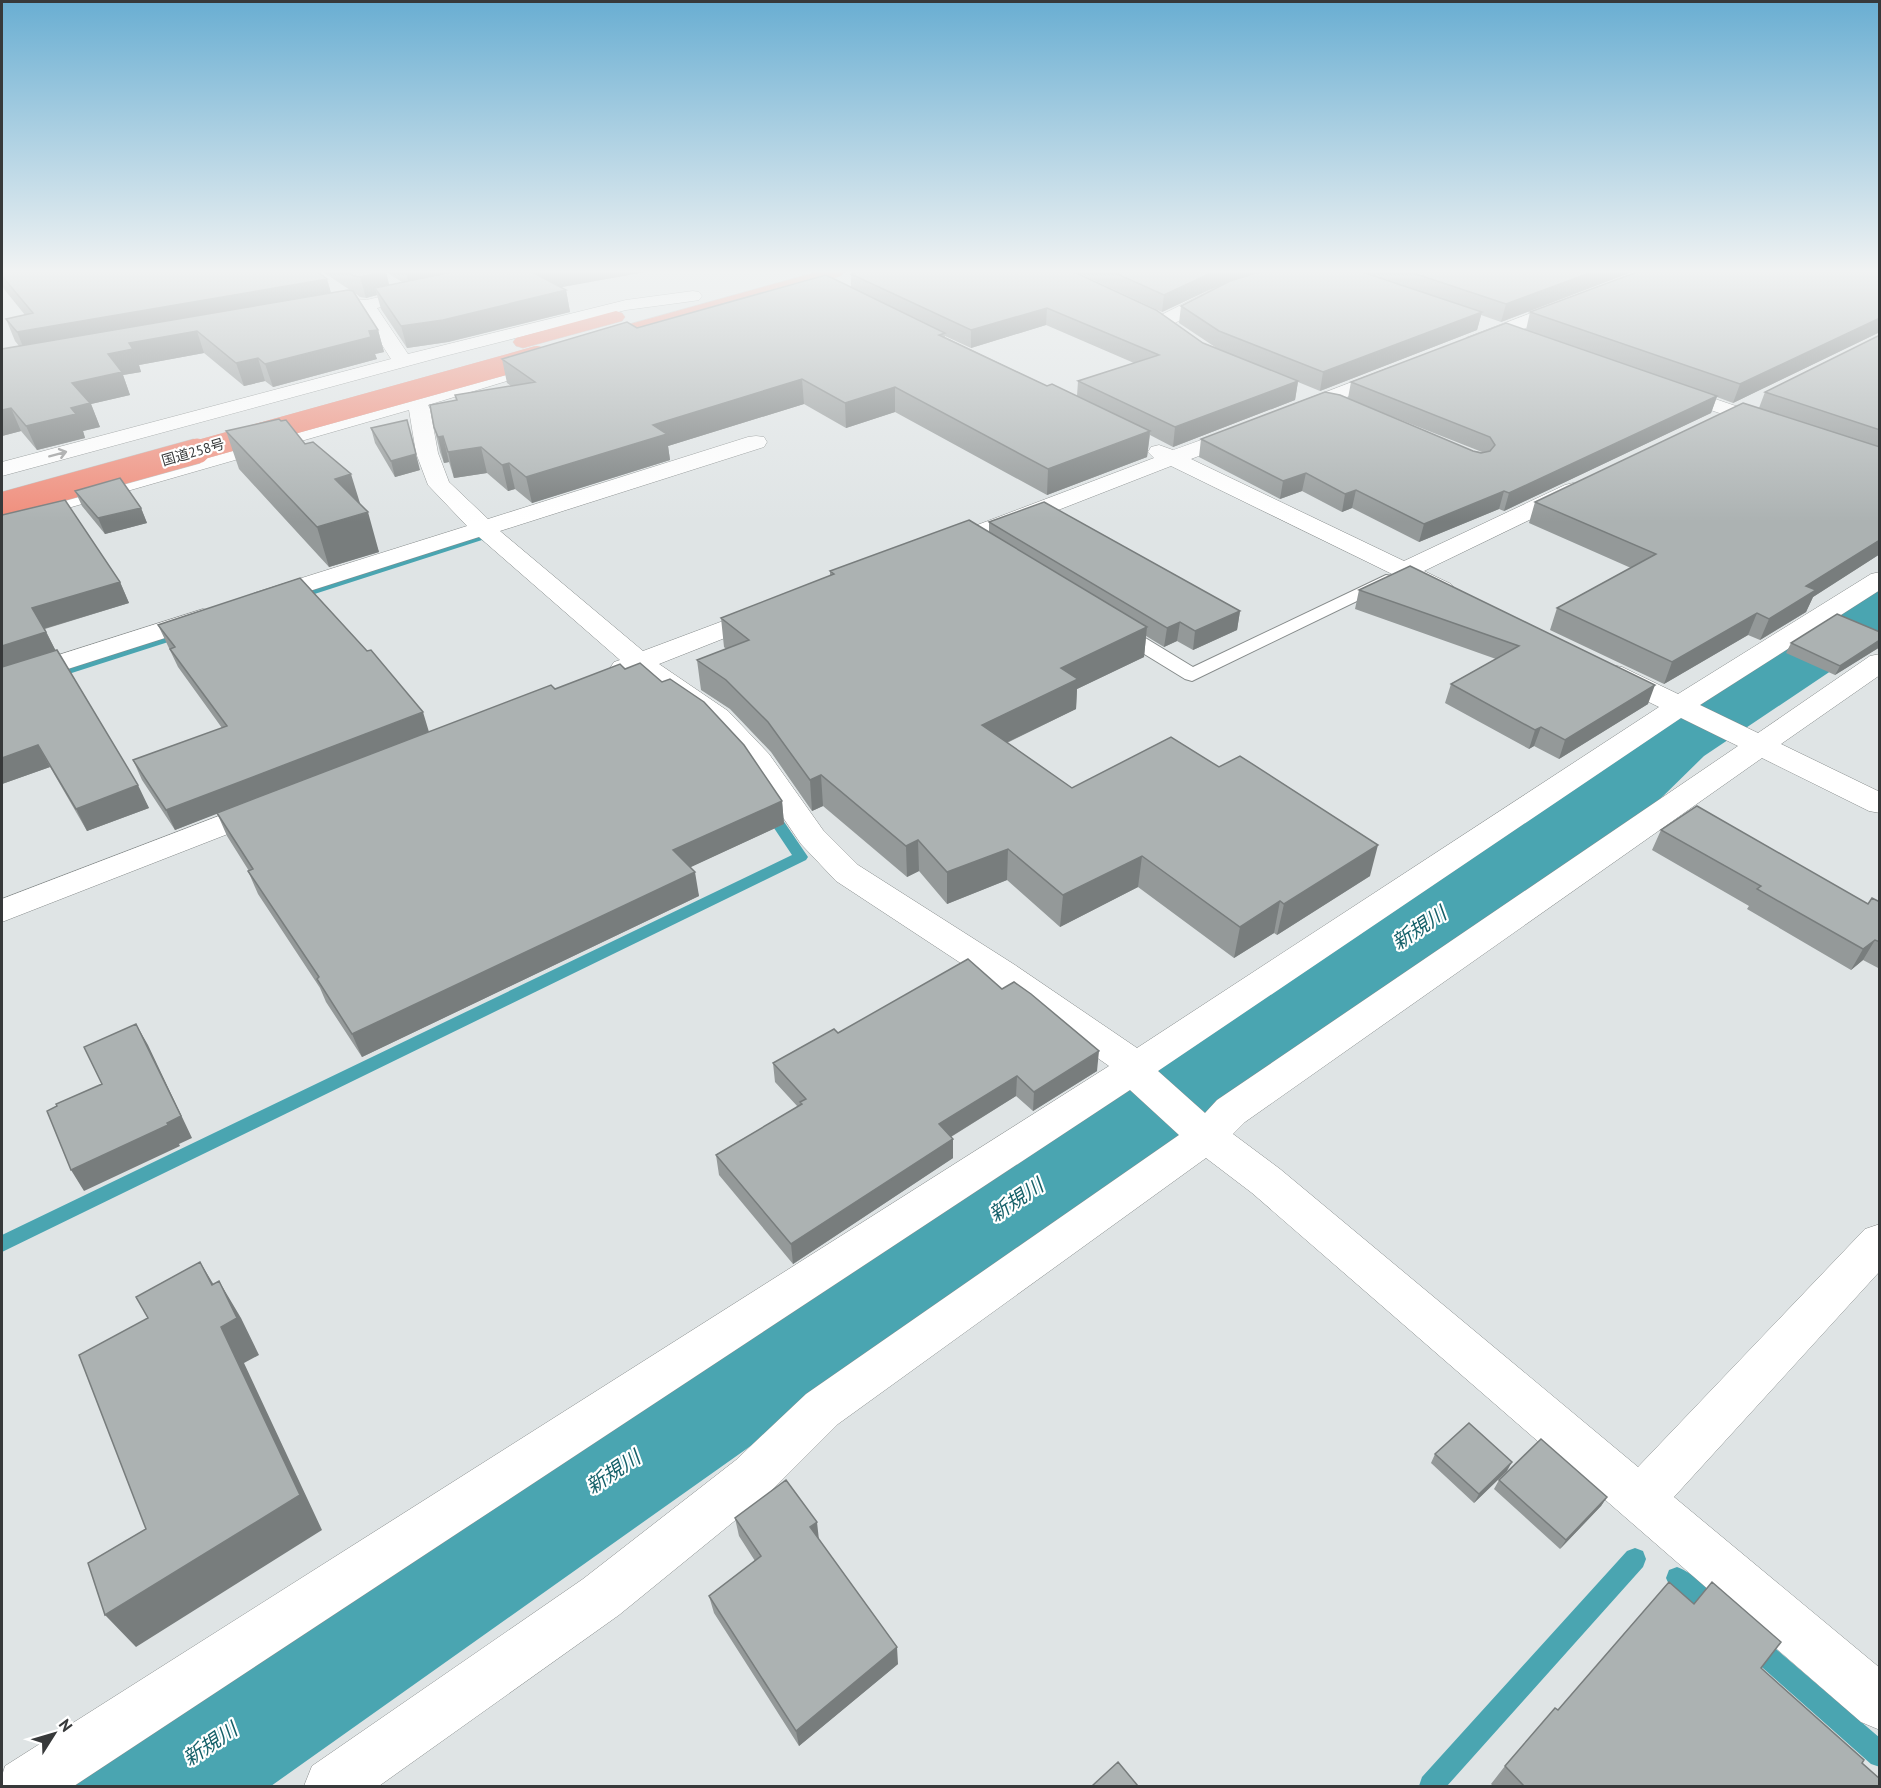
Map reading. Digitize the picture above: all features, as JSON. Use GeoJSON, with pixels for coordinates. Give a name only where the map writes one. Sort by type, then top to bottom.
{"type":"FeatureCollection","features":[{"type":"Feature","properties":{"kind":"highway","name":"国道258号"},"geometry":{"type":"LineString","coordinates":[[2,485],[505,355]]}},
{"type":"Feature","properties":{"kind":"highway","name":"国道258号"},"geometry":{"type":"LineString","coordinates":[[2,505],[508,355]]}},
{"type":"Feature","properties":{"kind":"street"},"geometry":{"type":"LineString","coordinates":[[398,355],[403,362]]}},
{"type":"Feature","properties":{"kind":"street"},"geometry":{"type":"LineString","coordinates":[[55,509],[10,461],[429,355]]}},
{"type":"Feature","properties":{"kind":"street"},"geometry":{"type":"LineString","coordinates":[[2,520],[55,509],[570,355]]}},
{"type":"Feature","properties":{"kind":"street"},"geometry":{"type":"LineString","coordinates":[[1279,417],[1406,368]]}},
{"type":"Feature","properties":{"kind":"street"},"geometry":{"type":"LineString","coordinates":[[1657,385],[1791,432]]}},
{"type":"Feature","properties":{"kind":"street"},"geometry":{"type":"LineString","coordinates":[[1290,389],[1356,411]]}},
{"type":"Feature","properties":{"kind":"street"},"geometry":{"type":"LineString","coordinates":[[1703,427],[1756,401]]}},
{"type":"Feature","properties":{"kind":"street"},"geometry":{"type":"LineString","coordinates":[[413,403],[420,409],[427,453],[439,485],[483,528],[639,662],[718,717],[759,760],[812,837],[847,873],[1003,974],[1121,1055],[1137,1074],[1200,1131],[1266,1181],[1880,1703]]}},
{"type":"Feature","properties":{"kind":"street"},"geometry":{"type":"LineString","coordinates":[[924,554],[978,543],[1172,458],[1258,425]]}},
{"type":"Feature","properties":{"kind":"street"},"geometry":{"type":"LineString","coordinates":[[2,682],[756,442]]}},
{"type":"Feature","properties":{"kind":"street"},"geometry":{"type":"LineString","coordinates":[[1141,443],[1468,602]]}},
{"type":"Feature","properties":{"kind":"street"},"geometry":{"type":"LineString","coordinates":[[1404,571],[1596,478]]}},
{"type":"Feature","properties":{"kind":"street"},"geometry":{"type":"LineString","coordinates":[[25,1786],[1137,1074],[1682,708],[1880,579]]}},
{"type":"Feature","properties":{"kind":"street"},"geometry":{"type":"LineString","coordinates":[[595,679],[781,608]]}},
{"type":"Feature","properties":{"kind":"street"},"geometry":{"type":"LineString","coordinates":[[332,1786],[601,1597],[753,1476],[822,1409],[1200,1131],[1752,742],[1880,662]]}},
{"type":"Feature","properties":{"kind":"street"},"geometry":{"type":"LineString","coordinates":[[1595,665],[1880,804]]}},
{"type":"Feature","properties":{"kind":"street"},"geometry":{"type":"LineString","coordinates":[[2,911],[287,800]]}},
{"type":"Feature","properties":{"kind":"street"},"geometry":{"type":"LineString","coordinates":[[1641,1498],[1880,1242]]}},
{"type":"Feature","properties":{"kind":"lane"},"geometry":{"type":"LineString","coordinates":[[1100,618],[1192,675],[1404,571]]}},
{"type":"Feature","properties":{"kind":"building"},"geometry":{"type":"Polygon","coordinates":[[[2,355],[109,355],[122,372],[72,383],[90,403],[71,408],[76,414],[26,426],[11,408],[2,410],[2,355]]]}},
{"type":"Feature","properties":{"kind":"building"},"geometry":{"type":"Polygon","coordinates":[[[227,355],[299,355],[265,364],[258,358],[236,363],[227,355]]]}},
{"type":"Feature","properties":{"kind":"building"},"geometry":{"type":"Polygon","coordinates":[[[514,355],[982,355],[1047,386],[1052,384],[1150,431],[1048,469],[895,387],[845,403],[802,379],[653,425],[667,434],[526,477],[509,463],[502,465],[481,447],[448,452],[443,436],[438,437],[434,427],[430,405],[457,400],[455,395],[535,382],[502,359],[514,355]]]}},
{"type":"Feature","properties":{"kind":"building"},"geometry":{"type":"Polygon","coordinates":[[[1158,355],[1234,355],[1298,381],[1175,427],[1078,381],[1158,355]]]}},
{"type":"Feature","properties":{"kind":"building"},"geometry":{"type":"Polygon","coordinates":[[[1281,355],[1367,355],[1323,372],[1281,355]]]}},
{"type":"Feature","properties":{"kind":"building"},"geometry":{"type":"Polygon","coordinates":[[[1421,355],[1600,355],[1717,396],[1509,493],[1504,491],[1424,524],[1356,490],[1345,494],[1306,473],[1283,481],[1201,439],[1325,392],[1340,395],[1473,451],[1481,453],[1490,451],[1495,445],[1490,437],[1351,382],[1421,355]]]}},
{"type":"Feature","properties":{"kind":"building"},"geometry":{"type":"Polygon","coordinates":[[[1657,355],[1801,355],[1740,384],[1657,355]]]}},
{"type":"Feature","properties":{"kind":"building"},"geometry":{"type":"Polygon","coordinates":[[[1839,355],[1880,355],[1880,430],[1765,392],[1839,355]]]}},
{"type":"Feature","properties":{"kind":"building"},"geometry":{"type":"Polygon","coordinates":[[[1743,403],[1880,447],[1880,540],[1806,586],[1816,590],[1769,619],[1757,613],[1672,662],[1557,608],[1656,554],[1535,502],[1743,403]]]}},
{"type":"Feature","properties":{"kind":"building"},"geometry":{"type":"Polygon","coordinates":[[[279,419],[286,420],[305,444],[313,442],[351,474],[335,479],[368,512],[317,527],[226,431],[279,419]]]}},
{"type":"Feature","properties":{"kind":"building"},"geometry":{"type":"Polygon","coordinates":[[[407,420],[416,454],[391,461],[371,428],[407,420]]]}},
{"type":"Feature","properties":{"kind":"building"},"geometry":{"type":"Polygon","coordinates":[[[120,478],[141,508],[98,518],[75,491],[120,478]]]}},
{"type":"Feature","properties":{"kind":"building"},"geometry":{"type":"Polygon","coordinates":[[[65,500],[120,582],[32,608],[46,632],[2,646],[2,515],[65,500]]]}},
{"type":"Feature","properties":{"kind":"building"},"geometry":{"type":"Polygon","coordinates":[[[1044,502],[1240,611],[1195,631],[1180,622],[1167,628],[989,522],[1044,502]]]}},
{"type":"Feature","properties":{"kind":"building"},"geometry":{"type":"Polygon","coordinates":[[[969,520],[1147,627],[1061,668],[1078,679],[982,725],[1072,788],[1171,737],[1219,767],[1240,756],[1378,845],[1284,904],[1280,901],[1240,927],[1142,856],[1063,895],[1008,849],[947,872],[918,840],[906,846],[821,775],[810,780],[768,722],[726,680],[697,660],[749,640],[721,618],[834,574],[830,571],[969,520]]]}},
{"type":"Feature","properties":{"kind":"building"},"geometry":{"type":"Polygon","coordinates":[[[1410,566],[1655,685],[1565,740],[1541,727],[1535,730],[1451,684],[1519,646],[1359,590],[1410,566]]]}},
{"type":"Feature","properties":{"kind":"building"},"geometry":{"type":"Polygon","coordinates":[[[300,578],[367,651],[371,650],[423,712],[166,810],[133,760],[227,726],[170,649],[175,647],[158,625],[300,578]]]}},
{"type":"Feature","properties":{"kind":"building"},"geometry":{"type":"Polygon","coordinates":[[[1837,614],[1880,632],[1880,640],[1840,666],[1791,643],[1837,614]]]}},
{"type":"Feature","properties":{"kind":"building"},"geometry":{"type":"Polygon","coordinates":[[[57,650],[138,785],[76,809],[38,745],[2,758],[2,667],[57,650]]]}},
{"type":"Feature","properties":{"kind":"building"},"geometry":{"type":"Polygon","coordinates":[[[640,663],[662,682],[670,679],[704,702],[744,745],[782,801],[673,850],[695,872],[352,1034],[317,979],[319,977],[248,871],[253,869],[217,813],[551,685],[555,689],[620,664],[625,669],[640,663]]]}},
{"type":"Feature","properties":{"kind":"building"},"geometry":{"type":"Polygon","coordinates":[[[1697,806],[1868,904],[1872,898],[1880,902],[1880,942],[1875,940],[1863,949],[1757,889],[1761,886],[1661,830],[1697,806]]]}},
{"type":"Feature","properties":{"kind":"building"},"geometry":{"type":"Polygon","coordinates":[[[968,959],[1002,989],[1014,982],[1099,1051],[1034,1092],[1017,1076],[939,1124],[953,1139],[791,1244],[716,1155],[802,1104],[800,1102],[806,1099],[773,1063],[834,1029],[838,1033],[968,959]]]}},
{"type":"Feature","properties":{"kind":"building"},"geometry":{"type":"Polygon","coordinates":[[[136,1024],[181,1116],[167,1123],[168,1125],[71,1170],[47,1111],[57,1106],[56,1104],[102,1084],[84,1047],[136,1024]]]}},
{"type":"Feature","properties":{"kind":"building"},"geometry":{"type":"Polygon","coordinates":[[[200,1262],[212,1285],[219,1281],[237,1318],[221,1327],[300,1495],[105,1615],[88,1563],[146,1529],[79,1355],[148,1318],[136,1297],[200,1262]]]}},
{"type":"Feature","properties":{"kind":"building"},"geometry":{"type":"Polygon","coordinates":[[[1469,1423],[1512,1462],[1479,1494],[1435,1454],[1469,1423]]]}},
{"type":"Feature","properties":{"kind":"building"},"geometry":{"type":"Polygon","coordinates":[[[1541,1439],[1607,1497],[1566,1540],[1499,1480],[1541,1439]]]}},
{"type":"Feature","properties":{"kind":"building"},"geometry":{"type":"Polygon","coordinates":[[[786,1480],[817,1522],[810,1527],[897,1647],[796,1731],[709,1596],[761,1556],[735,1518],[786,1480]]]}},
{"type":"Feature","properties":{"kind":"building"},"geometry":{"type":"Polygon","coordinates":[[[1669,1582],[1694,1604],[1712,1582],[1781,1642],[1761,1668],[1864,1760],[1862,1763],[1880,1779],[1880,1786],[1524,1786],[1505,1766],[1555,1708],[1558,1710],[1669,1582]]]}},
{"type":"Feature","properties":{"kind":"building"},"geometry":{"type":"Polygon","coordinates":[[[1118,1762],[1138,1786],[1092,1786],[1118,1762]]]}},
{"type":"Feature","properties":{"kind":"waterway"},"geometry":{"type":"LineString","coordinates":[[295,597],[484,536],[495,545]]}},
{"type":"Feature","properties":{"kind":"waterway","name":"新規川"},"geometry":{"type":"LineString","coordinates":[[147,1786],[1625,789],[1677,740],[1880,607]]}},
{"type":"Feature","properties":{"kind":"waterway"},"geometry":{"type":"LineString","coordinates":[[49,676],[183,633]]}},
{"type":"Feature","properties":{"kind":"waterway"},"geometry":{"type":"LineString","coordinates":[[2,1244],[801,857],[769,810]]}},
{"type":"Feature","properties":{"kind":"waterway"},"geometry":{"type":"LineString","coordinates":[[1431,1786],[1635,1559]]}},
{"type":"Feature","properties":{"kind":"waterway"},"geometry":{"type":"LineString","coordinates":[[1677,1578],[1713,1609]]}},
{"type":"Feature","properties":{"kind":"waterway"},"geometry":{"type":"LineString","coordinates":[[1754,1645],[1880,1755]]}}]}
